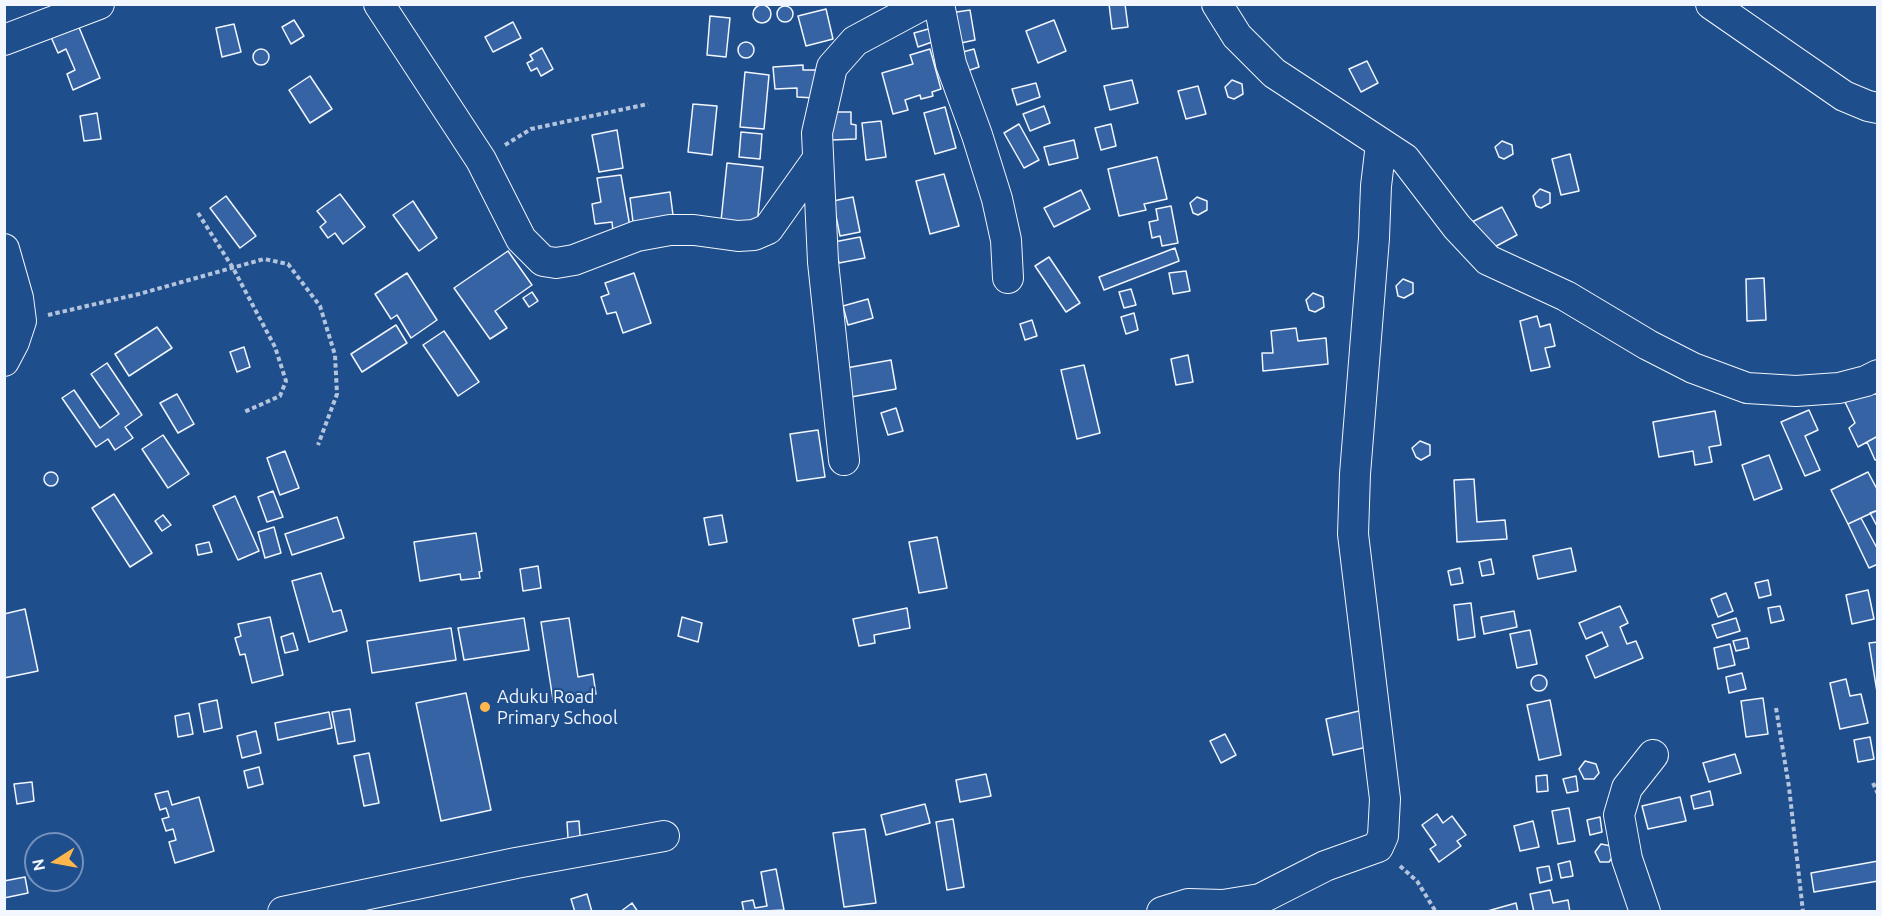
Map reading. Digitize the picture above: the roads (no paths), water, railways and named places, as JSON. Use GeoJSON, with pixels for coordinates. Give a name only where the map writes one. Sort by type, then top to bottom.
{"type":"FeatureCollection","features":[{"type":"Feature","properties":{"kind":"street"},"geometry":{"type":"LineString","coordinates":[[4,40],[99,4]]}},
{"type":"Feature","properties":{"kind":"street"},"geometry":{"type":"LineString","coordinates":[[379,4],[481,160],[521,239],[543,261],[556,263],[574,260],[637,236],[670,230],[694,230],[738,236],[754,235],[768,229],[817,160]]}},
{"type":"Feature","properties":{"kind":"street"},"geometry":{"type":"LineString","coordinates":[[844,460],[823,262],[817,160],[818,133],[832,67],[855,41],[924,4]]}},
{"type":"Feature","properties":{"kind":"street"},"geometry":{"type":"LineString","coordinates":[[939,4],[951,64],[997,199],[1006,240],[1008,278]]}},
{"type":"Feature","properties":{"kind":"street"},"geometry":{"type":"LineString","coordinates":[[1217,4],[1237,36],[1274,74],[1405,159],[1456,227],[1488,260],[1566,296],[1648,345],[1693,368],[1747,387],[1796,391],[1839,388],[1866,381],[1878,375]]}},
{"type":"Feature","properties":{"kind":"street"},"geometry":{"type":"LineString","coordinates":[[1711,4],[1844,96],[1878,108]]}},
{"type":"Feature","properties":{"kind":"street"},"geometry":{"type":"LineString","coordinates":[[1162,912],[1188,904],[1223,905],[1260,899],[1325,866],[1378,847],[1383,836],[1385,799],[1353,534],[1354,474],[1381,144]]}},
{"type":"Feature","properties":{"kind":"street"},"geometry":{"type":"LineString","coordinates":[[4,249],[18,297],[21,321],[4,361]]}},
{"type":"Feature","properties":{"kind":"street"},"geometry":{"type":"LineString","coordinates":[[1644,912],[1627,859],[1619,816],[1627,788],[1653,755]]}},
{"type":"Feature","properties":{"kind":"street"},"geometry":{"type":"LineString","coordinates":[[283,912],[516,863],[664,836]]}},
{"type":"Feature","properties":{"kind":"place","name":"Aduku Road Primary School"},"geometry":{"type":"Point","coordinates":[485,707]}}]}
